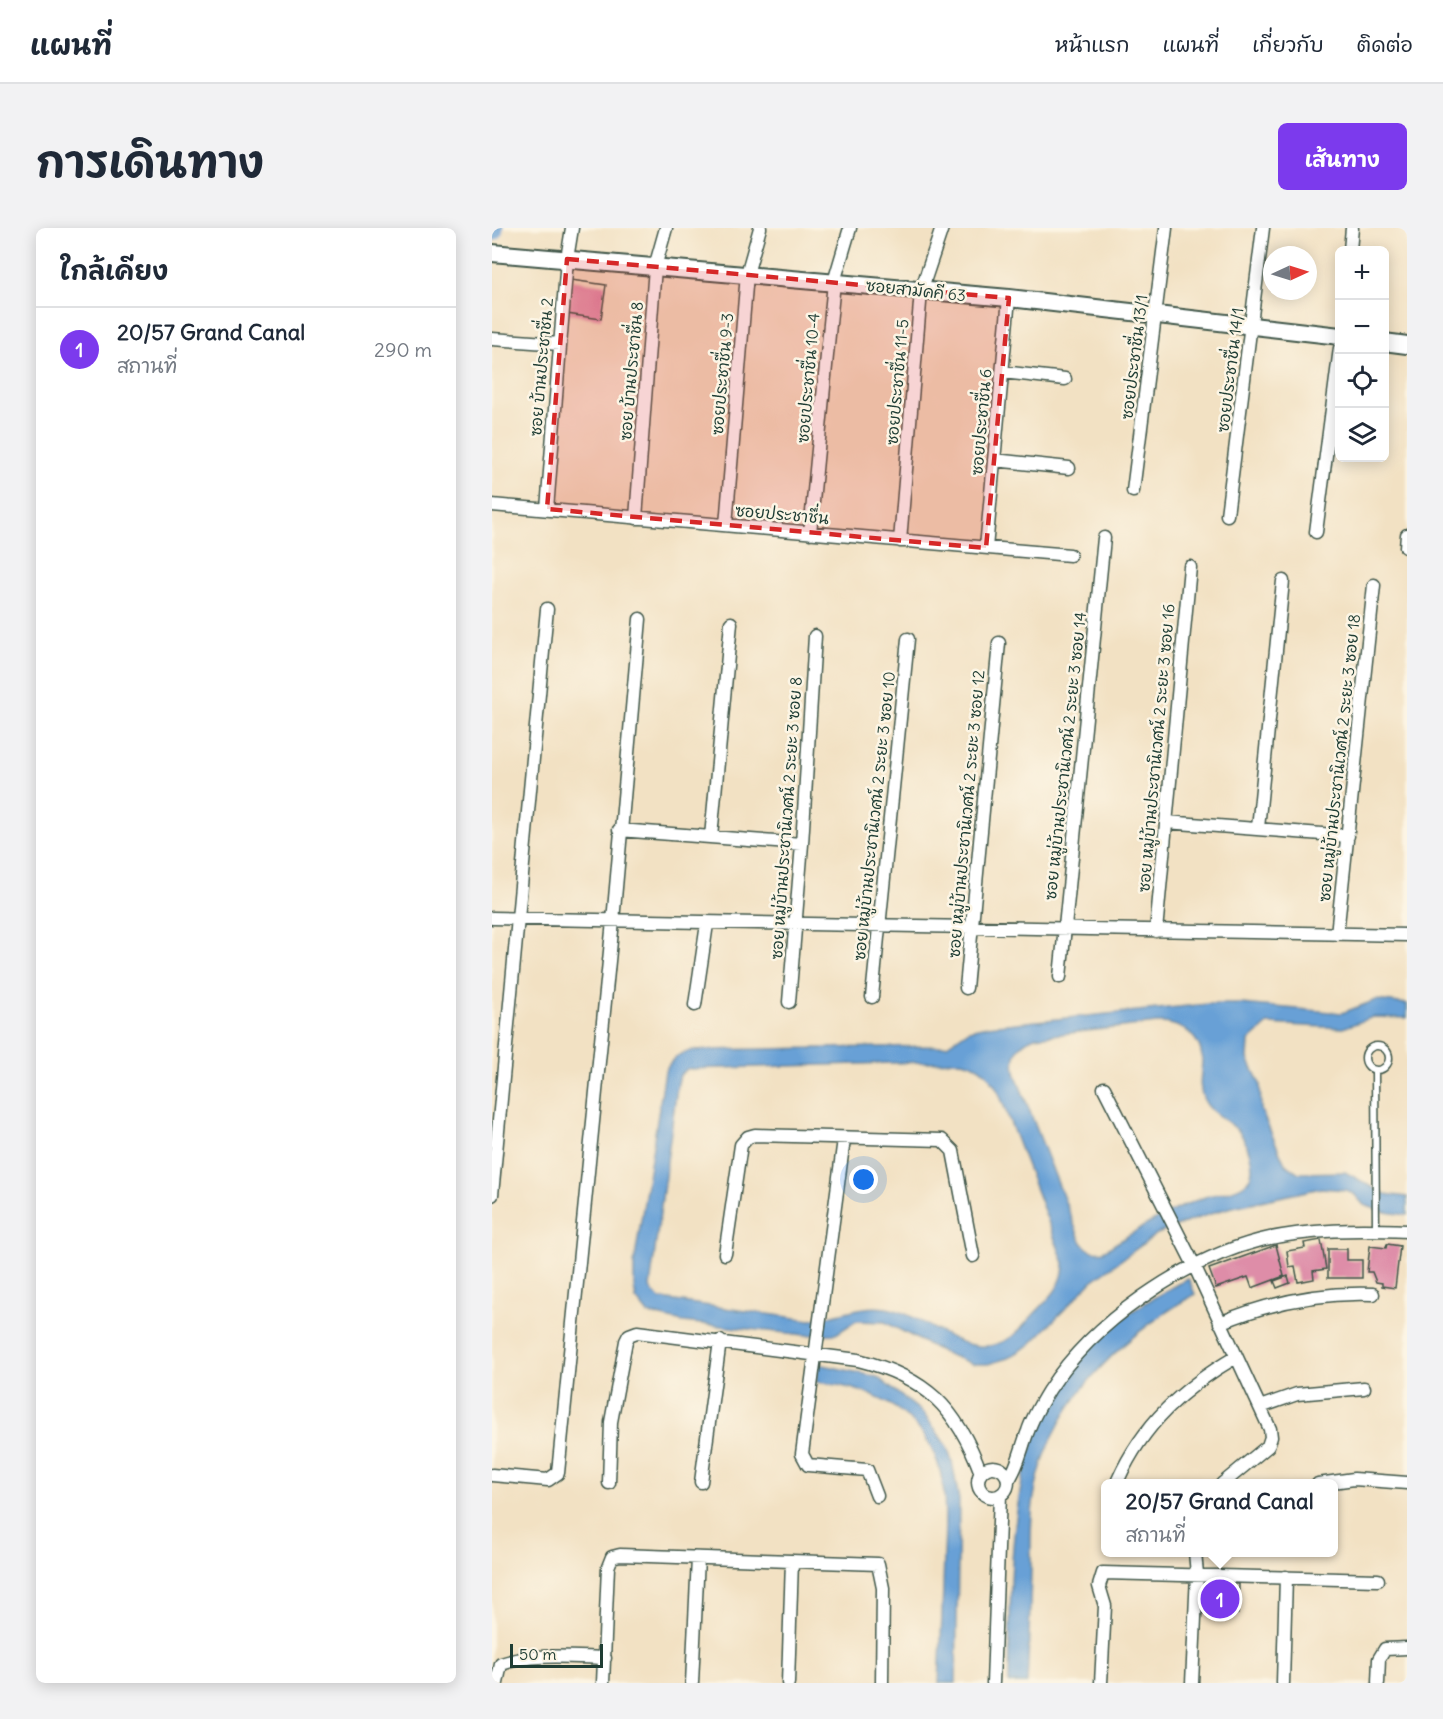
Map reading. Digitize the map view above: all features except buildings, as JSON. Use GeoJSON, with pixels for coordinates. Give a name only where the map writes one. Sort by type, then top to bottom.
{"type":"FeatureCollection","features":[{"type":"Feature","properties":{"kind":"street","name":"ซอย บ้านประชาชื่น 2"},"geometry":{"type":"LineString","coordinates":[[547,509],[567,259],[572,228]]}},
{"type":"Feature","properties":{"kind":"street","name":"ซอย บ้านประชาชื่น 8"},"geometry":{"type":"LineString","coordinates":[[636,518],[655,267],[666,228]]}},
{"type":"Feature","properties":{"kind":"street","name":"ซอยประชาชื่น 9-3"},"geometry":{"type":"LineString","coordinates":[[726,525],[747,274],[760,228]]}},
{"type":"Feature","properties":{"kind":"street","name":"ซอยประชาชื่น 10-4"},"geometry":{"type":"LineString","coordinates":[[810,533],[834,282],[850,228]]}},
{"type":"Feature","properties":{"kind":"street","name":"ซอยประชาชื่น 11-5"},"geometry":{"type":"LineString","coordinates":[[900,541],[921,291],[942,228]]}},
{"type":"Feature","properties":{"kind":"street","name":"ซอยประชาชื่น 13/1"},"geometry":{"type":"LineString","coordinates":[[1133,491],[1157,315],[1166,228]]}},
{"type":"Feature","properties":{"kind":"street","name":"ซอยประชาชื่น 14/1"},"geometry":{"type":"LineString","coordinates":[[1227,515],[1263,228]]}},
{"type":"Feature","properties":{"kind":"street"},"geometry":{"type":"LineString","coordinates":[[1350,246],[1352,228]]}},
{"type":"Feature","properties":{"kind":"street","name":"ซอยสามัคคี 63"},"geometry":{"type":"LineString","coordinates":[[496,254],[1009,298],[1335,335]]}},
{"type":"Feature","properties":{"kind":"street","name":"ซอยประชาชื่น 6"},"geometry":{"type":"LineString","coordinates":[[986,548],[1009,298]]}},
{"type":"Feature","properties":{"kind":"street"},"geometry":{"type":"LineString","coordinates":[[492,339],[560,344]]}},
{"type":"Feature","properties":{"kind":"street"},"geometry":{"type":"LineString","coordinates":[[1389,343],[1407,345]]}},
{"type":"Feature","properties":{"kind":"street"},"geometry":{"type":"LineString","coordinates":[[1316,532],[1339,354]]}},
{"type":"Feature","properties":{"kind":"street"},"geometry":{"type":"LineString","coordinates":[[1002,372],[1065,379]]}},
{"type":"Feature","properties":{"kind":"street"},"geometry":{"type":"LineString","coordinates":[[994,460],[1070,468]]}},
{"type":"Feature","properties":{"kind":"street","name":"ซอยประชาชื่น"},"geometry":{"type":"LineString","coordinates":[[492,505],[1070,555]]}},
{"type":"Feature","properties":{"kind":"street","name":"ซอย หมู่บ้านประชานิเวศน์ 2 ระยะ 3 ซอย 14"},"geometry":{"type":"LineString","coordinates":[[1060,977],[1104,538]]}},
{"type":"Feature","properties":{"kind":"street","name":"ซอย หมู่บ้านประชานิเวศน์ 2 ระยะ 3 ซอย 16"},"geometry":{"type":"LineString","coordinates":[[1156,931],[1190,567]]}},
{"type":"Feature","properties":{"kind":"street"},"geometry":{"type":"LineString","coordinates":[[1258,828],[1283,581]]}},
{"type":"Feature","properties":{"kind":"street","name":"ซอย หมู่บ้านประชานิเวศน์ 2 ระยะ 3 ซอย 18"},"geometry":{"type":"LineString","coordinates":[[1337,934],[1374,585]]}},
{"type":"Feature","properties":{"kind":"street"},"geometry":{"type":"LineString","coordinates":[[492,1195],[520,920],[547,609]]}},
{"type":"Feature","properties":{"kind":"street"},"geometry":{"type":"LineString","coordinates":[[492,1475],[548,1480],[558,1473],[613,921],[619,830],[640,619]]}},
{"type":"Feature","properties":{"kind":"street"},"geometry":{"type":"LineString","coordinates":[[711,837],[731,622]]}},
{"type":"Feature","properties":{"kind":"street","name":"ซอย หมู่บ้านประชานิเวศน์ 2 ระยะ 3 ซอย 8"},"geometry":{"type":"LineString","coordinates":[[789,1002],[815,636]]}},
{"type":"Feature","properties":{"kind":"street","name":"ซอย หมู่บ้านประชานิเวศน์ 2 ระยะ 3 ซอย 10"},"geometry":{"type":"LineString","coordinates":[[872,997],[908,639]]}},
{"type":"Feature","properties":{"kind":"street","name":"ซอย หมู่บ้านประชานิเวศน์ 2 ระยะ 3 ซอย 12"},"geometry":{"type":"LineString","coordinates":[[966,988],[999,643]]}},
{"type":"Feature","properties":{"kind":"street"},"geometry":{"type":"LineString","coordinates":[[1166,822],[1348,836]]}},
{"type":"Feature","properties":{"kind":"street"},"geometry":{"type":"LineString","coordinates":[[619,830],[802,844]]}},
{"type":"Feature","properties":{"kind":"street"},"geometry":{"type":"LineString","coordinates":[[492,918],[707,924],[1407,935]]}},
{"type":"Feature","properties":{"kind":"street"},"geometry":{"type":"LineString","coordinates":[[695,1005],[707,924]]}},
{"type":"Feature","properties":{"kind":"street"},"geometry":{"type":"LineString","coordinates":[[1104,1088],[1195,1267],[1270,1429],[1271,1437],[1268,1446],[1228,1479]]}},
{"type":"Feature","properties":{"kind":"street"},"geometry":{"type":"LineString","coordinates":[[725,1254],[744,1140],[755,1136],[936,1140],[947,1144],[953,1151],[973,1256]]}},
{"type":"Feature","properties":{"kind":"street"},"geometry":{"type":"LineString","coordinates":[[844,1139],[802,1454],[805,1463],[817,1466],[867,1470],[877,1496]]}},
{"type":"Feature","properties":{"kind":"street"},"geometry":{"type":"LineString","coordinates":[[1008,1481],[1001,1468],[987,1468],[981,1473],[978,1483],[983,1493],[993,1497],[1005,1491],[1008,1481],[1016,1470],[1028,1430],[1039,1406],[1065,1367],[1126,1308],[1195,1267],[1230,1250],[1261,1240],[1295,1234],[1376,1230],[1407,1231]]}},
{"type":"Feature","properties":{"kind":"street"},"geometry":{"type":"LineString","coordinates":[[1220,1323],[1266,1305],[1314,1295],[1373,1294]]}},
{"type":"Feature","properties":{"kind":"street"},"geometry":{"type":"LineString","coordinates":[[609,1483],[612,1422],[629,1335],[637,1332],[816,1354],[886,1367],[918,1383],[957,1423],[981,1473]]}},
{"type":"Feature","properties":{"kind":"street"},"geometry":{"type":"LineString","coordinates":[[701,1482],[720,1341]]}},
{"type":"Feature","properties":{"kind":"street"},"geometry":{"type":"LineString","coordinates":[[1118,1479],[1138,1440],[1170,1404],[1206,1374],[1236,1357]]}},
{"type":"Feature","properties":{"kind":"street"},"geometry":{"type":"LineString","coordinates":[[1260,1407],[1297,1394],[1364,1388]]}},
{"type":"Feature","properties":{"kind":"street"},"geometry":{"type":"LineString","coordinates":[[1338,1481],[1354,1479],[1407,1483]]}},
{"type":"Feature","properties":{"kind":"street"},"geometry":{"type":"LineString","coordinates":[[993,1683],[1000,1495]]}},
{"type":"Feature","properties":{"kind":"street"},"geometry":{"type":"LineString","coordinates":[[603,1683],[608,1566],[612,1557],[620,1555],[878,1564],[882,1588],[882,1683]]}},
{"type":"Feature","properties":{"kind":"street"},"geometry":{"type":"LineString","coordinates":[[1192,1683],[1197,1574],[1195,1557]]}},
{"type":"Feature","properties":{"kind":"street"},"geometry":{"type":"LineString","coordinates":[[692,1683],[698,1558]]}},
{"type":"Feature","properties":{"kind":"street"},"geometry":{"type":"LineString","coordinates":[[788,1683],[792,1560]]}},
{"type":"Feature","properties":{"kind":"street"},"geometry":{"type":"LineString","coordinates":[[1101,1683],[1105,1606],[1099,1586],[1102,1573],[1378,1580]]}},
{"type":"Feature","properties":{"kind":"street"},"geometry":{"type":"LineString","coordinates":[[1282,1683],[1286,1577]]}},
{"type":"Feature","properties":{"kind":"street"},"geometry":{"type":"LineString","coordinates":[[1378,1683],[1380,1654],[1385,1649],[1407,1648]]}},
{"type":"Feature","properties":{"kind":"street"},"geometry":{"type":"LineString","coordinates":[[497,1683],[498,1668],[508,1661],[554,1656],[604,1658]]}},
{"type":"Feature","properties":{"kind":"lane"},"geometry":{"type":"LineString","coordinates":[[1379,1046],[1388,1052],[1388,1063],[1385,1067],[1375,1070],[1367,1064],[1365,1059],[1369,1049],[1379,1046]]}},
{"type":"Feature","properties":{"kind":"lane"},"geometry":{"type":"LineString","coordinates":[[1375,1070],[1376,1230]]}},
{"type":"Feature","properties":{"kind":"highlighted area"},"geometry":{"type":"Polygon","coordinates":[[[567,259],[1009,298],[986,548],[547,509],[567,259]]]}},
{"type":"Feature","properties":{"kind":"water"},"geometry":{"type":"Polygon","coordinates":[[[1376,1000],[1407,1004],[1407,1018],[1373,1017],[1343,1028],[1268,1024],[1249,1041],[1248,1059],[1260,1084],[1261,1110],[1285,1164],[1299,1173],[1345,1172],[1385,1194],[1407,1197],[1407,1215],[1385,1212],[1364,1205],[1355,1195],[1346,1190],[1321,1188],[1228,1208],[1190,1221],[1157,1234],[1092,1281],[1030,1345],[1008,1358],[988,1364],[973,1364],[942,1352],[885,1322],[856,1321],[836,1334],[805,1335],[683,1322],[648,1314],[636,1299],[634,1264],[665,1071],[675,1058],[683,1053],[699,1050],[939,1046],[947,1045],[969,1030],[987,1026],[1208,1004],[1241,1004],[1342,1013],[1376,1000]],[[1157,1023],[1035,1037],[1023,1043],[1016,1052],[1014,1063],[1016,1076],[1077,1232],[1086,1248],[1090,1250],[1104,1251],[1179,1208],[1205,1197],[1240,1187],[1248,1181],[1251,1175],[1251,1161],[1243,1137],[1234,1127],[1210,1109],[1204,1100],[1200,1084],[1202,1059],[1198,1043],[1181,1028],[1157,1023]],[[961,1061],[687,1069],[680,1075],[677,1087],[650,1287],[652,1292],[661,1299],[810,1320],[857,1309],[886,1308],[918,1320],[949,1337],[980,1346],[996,1344],[1013,1336],[1055,1291],[1062,1278],[1064,1263],[999,1093],[985,1072],[975,1065],[961,1061]]]}},
{"type":"Feature","properties":{"kind":"water"},"geometry":{"type":"Polygon","coordinates":[[[1188,1278],[1195,1294],[1139,1332],[1114,1354],[1071,1404],[1055,1433],[1042,1464],[1034,1497],[1031,1524],[1027,1683],[1009,1683],[1013,1543],[1019,1498],[1029,1454],[1045,1412],[1069,1373],[1101,1336],[1132,1312],[1188,1278]]]}},
{"type":"Feature","properties":{"kind":"water"},"geometry":{"type":"Polygon","coordinates":[[[819,1364],[877,1377],[923,1413],[946,1445],[952,1461],[959,1500],[956,1683],[939,1683],[945,1503],[938,1462],[928,1442],[915,1425],[899,1411],[861,1391],[816,1382],[819,1364]]]}},
{"type":"Feature","properties":{"kind":"place","name":"20/57 Grand Canal"},"geometry":{"type":"Point","coordinates":[1220,1599]}}]}
